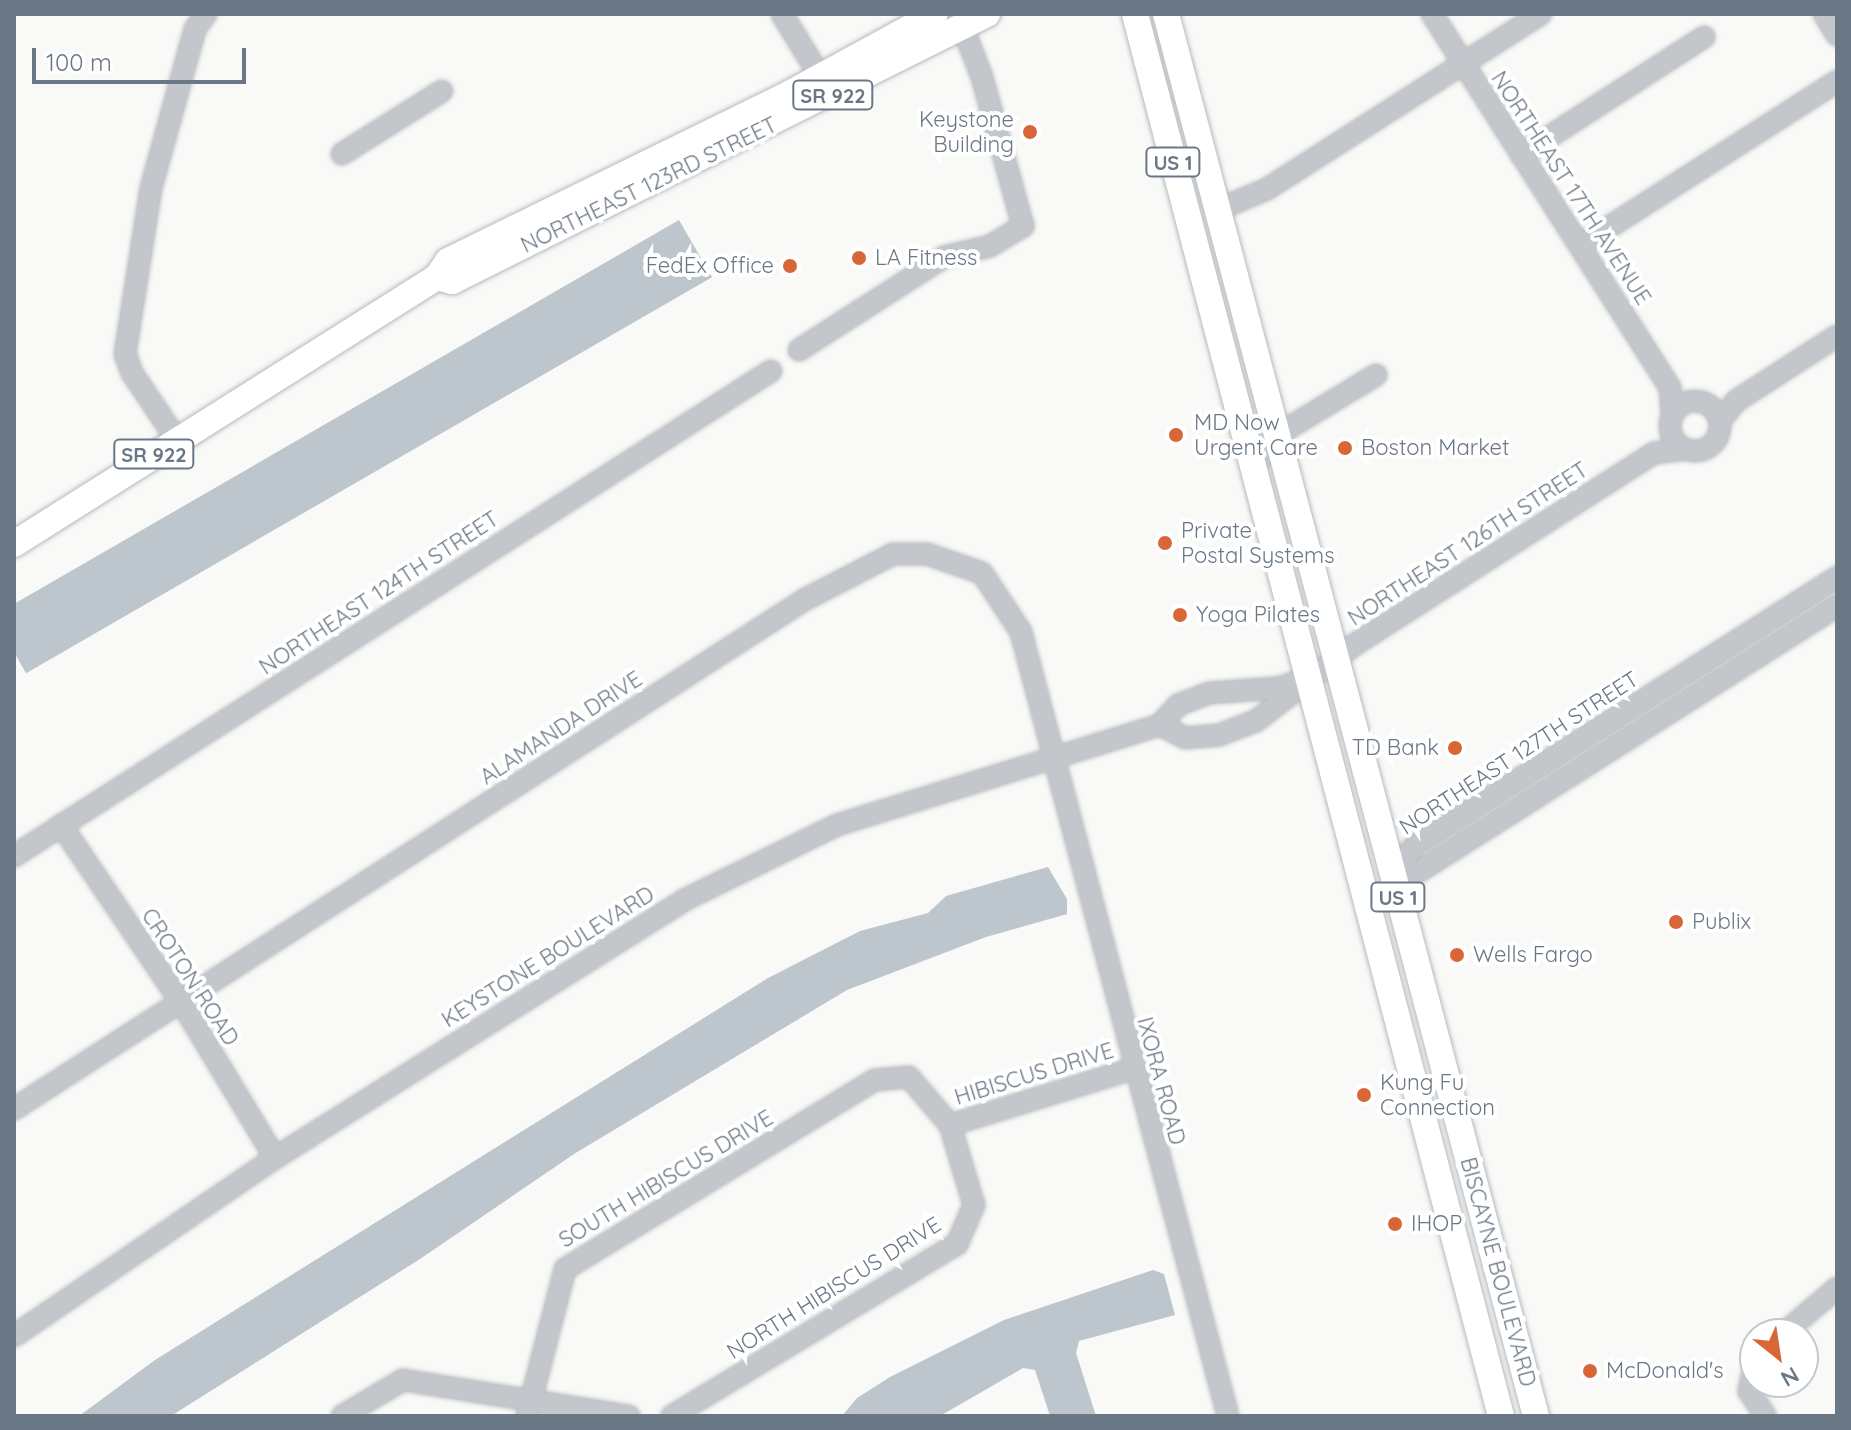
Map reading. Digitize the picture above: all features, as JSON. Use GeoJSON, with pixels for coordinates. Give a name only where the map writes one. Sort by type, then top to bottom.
{"type":"FeatureCollection","features":[{"type":"Feature","properties":{"kind":"main road","name":"NORTHEAST 123RD STREET"},"geometry":{"type":"LineString","coordinates":[[664,170],[698,138],[821,78],[951,23],[987,14]]}},
{"type":"Feature","properties":{"kind":"main road","name":"BISCAYNE BOULEVARD"},"geometry":{"type":"LineString","coordinates":[[1135,14],[1501,1416]]}},
{"type":"Feature","properties":{"kind":"main road","name":"BISCAYNE BOULEVARD"},"geometry":{"type":"LineString","coordinates":[[1166,14],[1536,1416]]}},
{"type":"Feature","properties":{"kind":"main road","name":"NORTHEAST 123RD STREET"},"geometry":{"type":"LineString","coordinates":[[14,544],[437,277],[448,261],[664,170],[951,23]]}},
{"type":"Feature","properties":{"kind":"main road"},"geometry":{"type":"LineString","coordinates":[[1345,819],[1363,851],[1391,875]]}},
{"type":"Feature","properties":{"kind":"main road"},"geometry":{"type":"LineString","coordinates":[[1366,903],[1378,903],[1413,950]]}},
{"type":"Feature","properties":{"kind":"street"},"geometry":{"type":"LineString","coordinates":[[782,14],[821,78]]}},
{"type":"Feature","properties":{"kind":"street","name":"NORTHEAST 17TH AVENUE"},"geometry":{"type":"LineString","coordinates":[[1432,14],[1670,387],[1671,419]]}},
{"type":"Feature","properties":{"kind":"street"},"geometry":{"type":"LineString","coordinates":[[1217,210],[1267,189],[1541,14]]}},
{"type":"Feature","properties":{"kind":"street"},"geometry":{"type":"LineString","coordinates":[[1824,14],[1837,35]]}},
{"type":"Feature","properties":{"kind":"street"},"geometry":{"type":"LineString","coordinates":[[177,440],[125,354],[148,202],[199,19]]}},
{"type":"Feature","properties":{"kind":"street"},"geometry":{"type":"LineString","coordinates":[[799,350],[944,257],[990,246],[1023,226],[982,77],[951,23]]}},
{"type":"Feature","properties":{"kind":"street"},"geometry":{"type":"LineString","coordinates":[[1521,155],[1704,37]]}},
{"type":"Feature","properties":{"kind":"street"},"geometry":{"type":"LineString","coordinates":[[1581,245],[1837,81]]}},
{"type":"Feature","properties":{"kind":"street"},"geometry":{"type":"LineString","coordinates":[[342,154],[442,91]]}},
{"type":"Feature","properties":{"kind":"street"},"geometry":{"type":"LineString","coordinates":[[1736,401],[1684,403],[1671,419],[1673,439],[1685,449],[1711,450],[1720,421],[1736,401],[1837,336]]}},
{"type":"Feature","properties":{"kind":"street","name":"NORTHEAST 124TH STREET"},"geometry":{"type":"LineString","coordinates":[[14,856],[771,371]]}},
{"type":"Feature","properties":{"kind":"street"},"geometry":{"type":"LineString","coordinates":[[1253,468],[1277,435],[1376,375]]}},
{"type":"Feature","properties":{"kind":"street"},"geometry":{"type":"LineString","coordinates":[[1670,387],[1704,402],[1720,421]]}},
{"type":"Feature","properties":{"kind":"street","name":"NORTHEAST 126TH STREET"},"geometry":{"type":"LineString","coordinates":[[1654,453],[1671,419]]}},
{"type":"Feature","properties":{"kind":"street","name":"NORTHEAST 126TH STREET"},"geometry":{"type":"LineString","coordinates":[[1308,678],[1654,453],[1685,449]]}},
{"type":"Feature","properties":{"kind":"street","name":"ALAMANDA DRIVE"},"geometry":{"type":"LineString","coordinates":[[14,1109],[804,600],[893,554],[927,554],[982,573],[1021,632],[1056,756]]}},
{"type":"Feature","properties":{"kind":"street","name":"NORTHEAST 127TH STREET"},"geometry":{"type":"LineString","coordinates":[[1391,875],[1413,847],[1801,593],[1837,577]]}},
{"type":"Feature","properties":{"kind":"street"},"geometry":{"type":"LineString","coordinates":[[1801,593],[1806,624]]}},
{"type":"Feature","properties":{"kind":"street","name":"NORTHEAST 127TH STREET"},"geometry":{"type":"LineString","coordinates":[[1391,875],[1415,874],[1837,606]]}},
{"type":"Feature","properties":{"kind":"street"},"geometry":{"type":"LineString","coordinates":[[1160,725],[1185,738],[1219,735],[1279,706],[1308,678]]}},
{"type":"Feature","properties":{"kind":"street","name":"KEYSTONE BOULEVARD"},"geometry":{"type":"LineString","coordinates":[[14,1336],[275,1158],[684,900],[837,825],[1160,725],[1178,705],[1209,693],[1278,688],[1308,678]]}},
{"type":"Feature","properties":{"kind":"street","name":"IXORA ROAD"},"geometry":{"type":"LineString","coordinates":[[1056,756],[1132,1069],[1228,1416]]}},
{"type":"Feature","properties":{"kind":"street","name":"CROTON ROAD"},"geometry":{"type":"LineString","coordinates":[[61,825],[181,1002],[275,1158]]}},
{"type":"Feature","properties":{"kind":"street","name":"HIBISCUS DRIVE"},"geometry":{"type":"LineString","coordinates":[[950,1125],[1132,1069]]}},
{"type":"Feature","properties":{"kind":"street","name":"SOUTH HIBISCUS DRIVE"},"geometry":{"type":"LineString","coordinates":[[528,1409],[565,1269],[875,1080],[909,1077],[950,1125]]}},
{"type":"Feature","properties":{"kind":"street","name":"NORTH HIBISCUS DRIVE"},"geometry":{"type":"LineString","coordinates":[[672,1416],[957,1244],[974,1205],[950,1125]]}},
{"type":"Feature","properties":{"kind":"street"},"geometry":{"type":"LineString","coordinates":[[1802,1318],[1837,1288]]}},
{"type":"Feature","properties":{"kind":"street"},"geometry":{"type":"LineString","coordinates":[[342,1416],[403,1380],[528,1409],[629,1416]]}},
{"type":"Feature","properties":{"kind":"street"},"geometry":{"type":"LineString","coordinates":[[1753,1398],[1765,1416]]}},
{"type":"Feature","properties":{"kind":"shaded area"},"geometry":{"type":"Polygon","coordinates":[[[679,220],[712,277],[26,673],[14,652],[14,604],[679,220]]]}},
{"type":"Feature","properties":{"kind":"shaded area"},"geometry":{"type":"Polygon","coordinates":[[[1048,867],[1067,899],[1067,914],[986,937],[847,990],[574,1154],[420,1259],[171,1416],[79,1416],[155,1360],[768,978],[860,931],[928,913],[946,896],[1048,867]]]}},
{"type":"Feature","properties":{"kind":"shaded area"},"geometry":{"type":"Polygon","coordinates":[[[1153,1270],[1164,1274],[1175,1315],[1079,1341],[1076,1353],[1096,1416],[1050,1416],[1035,1370],[1023,1368],[940,1416],[842,1416],[857,1398],[890,1377],[1004,1320],[1153,1270]]]}},
{"type":"Feature","properties":{"kind":"place","name":"Keystone Building"},"geometry":{"type":"Point","coordinates":[1030,132]}},
{"type":"Feature","properties":{"kind":"place","name":"LA Fitness"},"geometry":{"type":"Point","coordinates":[859,258]}},
{"type":"Feature","properties":{"kind":"place","name":"FedEx Office"},"geometry":{"type":"Point","coordinates":[790,266]}},
{"type":"Feature","properties":{"kind":"place","name":"MD Now Urgent Care"},"geometry":{"type":"Point","coordinates":[1176,435]}},
{"type":"Feature","properties":{"kind":"place","name":"Boston Market"},"geometry":{"type":"Point","coordinates":[1345,448]}},
{"type":"Feature","properties":{"kind":"place","name":"Private Postal Systems"},"geometry":{"type":"Point","coordinates":[1165,543]}},
{"type":"Feature","properties":{"kind":"place","name":"Yoga Pilates"},"geometry":{"type":"Point","coordinates":[1180,615]}},
{"type":"Feature","properties":{"kind":"place","name":"TD Bank"},"geometry":{"type":"Point","coordinates":[1455,748]}},
{"type":"Feature","properties":{"kind":"place","name":"Publix"},"geometry":{"type":"Point","coordinates":[1676,922]}},
{"type":"Feature","properties":{"kind":"place","name":"Wells Fargo"},"geometry":{"type":"Point","coordinates":[1457,955]}},
{"type":"Feature","properties":{"kind":"place","name":"Kung Fu Connection"},"geometry":{"type":"Point","coordinates":[1364,1095]}},
{"type":"Feature","properties":{"kind":"place","name":"IHOP"},"geometry":{"type":"Point","coordinates":[1395,1224]}},
{"type":"Feature","properties":{"kind":"place","name":"McDonald's"},"geometry":{"type":"Point","coordinates":[1590,1371]}}]}
